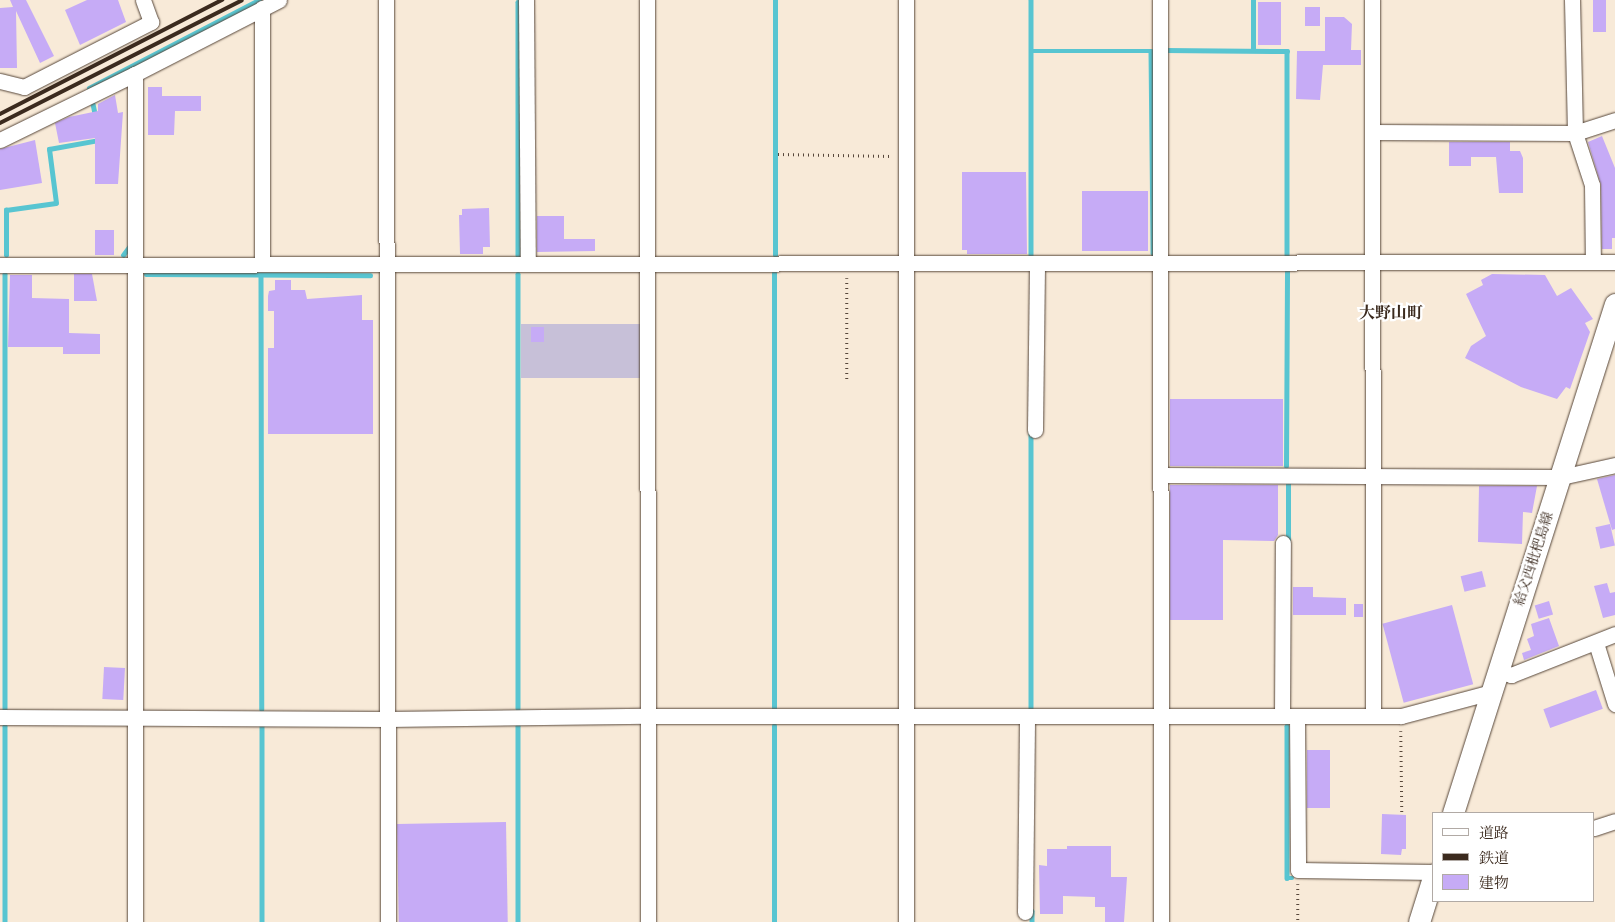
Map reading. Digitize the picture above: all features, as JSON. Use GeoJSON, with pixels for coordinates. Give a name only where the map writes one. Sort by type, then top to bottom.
{"type":"FeatureCollection","features":[{"type":"Feature","properties":{"kind":"main road","name":"給父西枇杷島線"},"geometry":{"type":"LineString","coordinates":[[1453,812],[1615,304]]}},
{"type":"Feature","properties":{"kind":"main road"},"geometry":{"type":"LineString","coordinates":[[1419,922],[1432,880]]}},
{"type":"Feature","properties":{"kind":"street"},"geometry":{"type":"LineString","coordinates":[[0,81],[24,88],[151,22],[143,0]]}},
{"type":"Feature","properties":{"kind":"street"},"geometry":{"type":"LineString","coordinates":[[0,140],[136,74],[279,0]]}},
{"type":"Feature","properties":{"kind":"street"},"geometry":{"type":"LineString","coordinates":[[386,0],[388,922]]}},
{"type":"Feature","properties":{"kind":"street"},"geometry":{"type":"LineString","coordinates":[[526,0],[528,264]]}},
{"type":"Feature","properties":{"kind":"street"},"geometry":{"type":"LineString","coordinates":[[647,0],[648,922]]}},
{"type":"Feature","properties":{"kind":"street"},"geometry":{"type":"LineString","coordinates":[[906,0],[906,922]]}},
{"type":"Feature","properties":{"kind":"street"},"geometry":{"type":"LineString","coordinates":[[1160,0],[1161,922]]}},
{"type":"Feature","properties":{"kind":"street"},"geometry":{"type":"LineString","coordinates":[[1372,0],[1373,263],[1371,476],[1373,716]]}},
{"type":"Feature","properties":{"kind":"street"},"geometry":{"type":"LineString","coordinates":[[1572,0],[1575,133],[1592,185],[1593,262]]}},
{"type":"Feature","properties":{"kind":"street"},"geometry":{"type":"LineString","coordinates":[[262,8],[262,264]]}},
{"type":"Feature","properties":{"kind":"street"},"geometry":{"type":"LineString","coordinates":[[135,922],[136,74]]}},
{"type":"Feature","properties":{"kind":"street"},"geometry":{"type":"LineString","coordinates":[[1372,132],[1575,133],[1615,120]]}},
{"type":"Feature","properties":{"kind":"street"},"geometry":{"type":"LineString","coordinates":[[0,265],[135,263],[1037,264],[1615,262]]}},
{"type":"Feature","properties":{"kind":"street"},"geometry":{"type":"LineString","coordinates":[[1035,430],[1037,264]]}},
{"type":"Feature","properties":{"kind":"street"},"geometry":{"type":"LineString","coordinates":[[1161,475],[1561,477],[1615,465]]}},
{"type":"Feature","properties":{"kind":"street"},"geometry":{"type":"LineString","coordinates":[[1283,544],[1298,870],[1432,873]]}},
{"type":"Feature","properties":{"kind":"street"},"geometry":{"type":"LineString","coordinates":[[1498,671],[1511,675],[1596,644],[1615,634]]}},
{"type":"Feature","properties":{"kind":"street"},"geometry":{"type":"LineString","coordinates":[[1596,644],[1615,704]]}},
{"type":"Feature","properties":{"kind":"street"},"geometry":{"type":"LineString","coordinates":[[0,717],[387,719],[648,716],[1401,716],[1491,692]]}},
{"type":"Feature","properties":{"kind":"street"},"geometry":{"type":"LineString","coordinates":[[1025,912],[1027,716]]}},
{"type":"Feature","properties":{"kind":"street"},"geometry":{"type":"LineString","coordinates":[[1595,828],[1615,821]]}},
{"type":"Feature","properties":{"kind":"path"},"geometry":{"type":"LineString","coordinates":[[778,154],[906,156]]}},
{"type":"Feature","properties":{"kind":"path"},"geometry":{"type":"LineString","coordinates":[[847,264],[848,379]]}},
{"type":"Feature","properties":{"kind":"path"},"geometry":{"type":"LineString","coordinates":[[1401,716],[1402,812]]}},
{"type":"Feature","properties":{"kind":"path"},"geometry":{"type":"LineString","coordinates":[[1298,870],[1298,922]]}},
{"type":"Feature","properties":{"kind":"shaded area"},"geometry":{"type":"Polygon","coordinates":[[[521,324],[642,324],[642,378],[521,378],[521,324]]]}},
{"type":"Feature","properties":{"kind":"building"},"geometry":{"type":"Polygon","coordinates":[[[10,0],[26,0],[54,56],[40,63],[16,11],[17,68],[0,68],[0,8],[13,7],[10,0]]]}},
{"type":"Feature","properties":{"kind":"building"},"geometry":{"type":"Polygon","coordinates":[[[87,0],[118,0],[126,22],[80,45],[65,10],[87,0]]]}},
{"type":"Feature","properties":{"kind":"building"},"geometry":{"type":"Polygon","coordinates":[[[1593,0],[1606,0],[1606,32],[1593,32],[1593,0]]]}},
{"type":"Feature","properties":{"kind":"building"},"geometry":{"type":"Polygon","coordinates":[[[1258,2],[1281,2],[1281,45],[1258,45],[1258,2]]]}},
{"type":"Feature","properties":{"kind":"building"},"geometry":{"type":"Polygon","coordinates":[[[1305,7],[1320,7],[1320,26],[1305,26],[1305,7]]]}},
{"type":"Feature","properties":{"kind":"building"},"geometry":{"type":"Polygon","coordinates":[[[1325,17],[1344,17],[1352,24],[1351,50],[1361,50],[1361,65],[1323,65],[1320,100],[1296,99],[1297,51],[1325,51],[1325,17]]]}},
{"type":"Feature","properties":{"kind":"building"},"geometry":{"type":"Polygon","coordinates":[[[148,87],[162,87],[162,96],[201,96],[201,111],[175,111],[174,135],[148,135],[148,87]]]}},
{"type":"Feature","properties":{"kind":"building"},"geometry":{"type":"Polygon","coordinates":[[[115,95],[118,113],[123,112],[118,184],[95,184],[95,138],[59,143],[55,123],[69,117],[98,111],[98,104],[115,95]]]}},
{"type":"Feature","properties":{"kind":"building"},"geometry":{"type":"Polygon","coordinates":[[[1602,136],[1615,168],[1615,238],[1612,238],[1612,249],[1602,249],[1601,185],[1588,142],[1602,136]]]}},
{"type":"Feature","properties":{"kind":"building"},"geometry":{"type":"Polygon","coordinates":[[[35,140],[42,183],[0,190],[0,149],[35,140]]]}},
{"type":"Feature","properties":{"kind":"building"},"geometry":{"type":"Polygon","coordinates":[[[1449,142],[1510,142],[1510,151],[1520,151],[1523,158],[1523,193],[1499,193],[1496,157],[1471,157],[1471,166],[1449,166],[1449,142]]]}},
{"type":"Feature","properties":{"kind":"building"},"geometry":{"type":"Polygon","coordinates":[[[962,172],[1026,172],[1027,254],[967,254],[967,250],[962,250],[962,172]]]}},
{"type":"Feature","properties":{"kind":"building"},"geometry":{"type":"Polygon","coordinates":[[[1082,191],[1148,191],[1148,251],[1082,251],[1082,191]]]}},
{"type":"Feature","properties":{"kind":"building"},"geometry":{"type":"Polygon","coordinates":[[[489,208],[490,247],[483,247],[483,254],[460,254],[459,215],[462,215],[462,209],[489,208]]]}},
{"type":"Feature","properties":{"kind":"building"},"geometry":{"type":"Polygon","coordinates":[[[537,216],[564,216],[564,239],[595,239],[595,251],[537,252],[537,216]]]}},
{"type":"Feature","properties":{"kind":"building"},"geometry":{"type":"Polygon","coordinates":[[[95,230],[114,230],[114,255],[95,255],[95,230]]]}},
{"type":"Feature","properties":{"kind":"building"},"geometry":{"type":"Polygon","coordinates":[[[74,274],[92,274],[97,301],[74,301],[74,274]]]}},
{"type":"Feature","properties":{"kind":"building"},"geometry":{"type":"Polygon","coordinates":[[[1492,274],[1545,275],[1557,296],[1571,288],[1593,319],[1585,323],[1590,332],[1570,389],[1566,387],[1557,399],[1521,387],[1465,358],[1471,346],[1486,336],[1466,294],[1483,285],[1481,280],[1492,274]]]}},
{"type":"Feature","properties":{"kind":"building"},"geometry":{"type":"Polygon","coordinates":[[[10,275],[32,275],[32,298],[69,299],[69,333],[100,334],[100,354],[63,354],[63,347],[8,347],[10,275]]]}},
{"type":"Feature","properties":{"kind":"building"},"geometry":{"type":"Polygon","coordinates":[[[275,280],[291,280],[291,290],[305,290],[307,299],[362,295],[362,320],[373,320],[373,434],[268,434],[268,348],[274,348],[274,311],[268,311],[268,296],[269,291],[275,290],[275,280]]]}},
{"type":"Feature","properties":{"kind":"building"},"geometry":{"type":"Polygon","coordinates":[[[531,327],[544,327],[544,342],[531,342],[531,327]]]}},
{"type":"Feature","properties":{"kind":"building"},"geometry":{"type":"Polygon","coordinates":[[[1170,399],[1283,399],[1283,466],[1170,466],[1170,399]]]}},
{"type":"Feature","properties":{"kind":"building"},"geometry":{"type":"Polygon","coordinates":[[[1615,475],[1615,529],[1612,530],[1597,479],[1615,475]]]}},
{"type":"Feature","properties":{"kind":"building"},"geometry":{"type":"Polygon","coordinates":[[[1170,485],[1278,485],[1278,535],[1274,541],[1223,540],[1223,620],[1170,620],[1170,485]]]}},
{"type":"Feature","properties":{"kind":"building"},"geometry":{"type":"Polygon","coordinates":[[[1479,486],[1537,486],[1532,513],[1523,512],[1522,544],[1478,542],[1479,486]]]}},
{"type":"Feature","properties":{"kind":"building"},"geometry":{"type":"Polygon","coordinates":[[[1610,524],[1615,545],[1600,549],[1595,527],[1610,524]]]}},
{"type":"Feature","properties":{"kind":"building"},"geometry":{"type":"Polygon","coordinates":[[[1482,571],[1486,587],[1465,592],[1461,576],[1482,571]]]}},
{"type":"Feature","properties":{"kind":"building"},"geometry":{"type":"Polygon","coordinates":[[[1607,583],[1610,593],[1615,592],[1615,615],[1603,618],[1594,586],[1607,583]]]}},
{"type":"Feature","properties":{"kind":"building"},"geometry":{"type":"Polygon","coordinates":[[[1293,587],[1313,587],[1313,597],[1346,598],[1346,615],[1293,615],[1293,587]]]}},
{"type":"Feature","properties":{"kind":"building"},"geometry":{"type":"Polygon","coordinates":[[[1549,601],[1553,614],[1539,619],[1535,605],[1549,601]]]}},
{"type":"Feature","properties":{"kind":"building"},"geometry":{"type":"Polygon","coordinates":[[[1354,604],[1363,604],[1363,617],[1354,617],[1354,604]]]}},
{"type":"Feature","properties":{"kind":"building"},"geometry":{"type":"Polygon","coordinates":[[[1452,605],[1473,684],[1404,703],[1382,624],[1452,605]]]}},
{"type":"Feature","properties":{"kind":"building"},"geometry":{"type":"Polygon","coordinates":[[[1549,618],[1559,646],[1524,660],[1522,653],[1531,650],[1527,639],[1534,636],[1531,624],[1549,618]]]}},
{"type":"Feature","properties":{"kind":"building"},"geometry":{"type":"Polygon","coordinates":[[[104,667],[125,668],[123,700],[102,699],[104,667]]]}},
{"type":"Feature","properties":{"kind":"building"},"geometry":{"type":"Polygon","coordinates":[[[1596,690],[1603,709],[1550,728],[1543,709],[1596,690]]]}},
{"type":"Feature","properties":{"kind":"building"},"geometry":{"type":"Polygon","coordinates":[[[1307,750],[1330,750],[1330,808],[1307,808],[1307,750]]]}},
{"type":"Feature","properties":{"kind":"building"},"geometry":{"type":"Polygon","coordinates":[[[1382,814],[1406,815],[1406,849],[1402,849],[1401,855],[1381,854],[1382,814]]]}},
{"type":"Feature","properties":{"kind":"building"},"geometry":{"type":"Polygon","coordinates":[[[506,822],[508,922],[399,922],[397,824],[506,822]]]}},
{"type":"Feature","properties":{"kind":"building"},"geometry":{"type":"Polygon","coordinates":[[[1067,846],[1111,846],[1111,877],[1127,877],[1124,922],[1105,922],[1105,907],[1095,907],[1095,897],[1063,896],[1063,914],[1040,914],[1039,865],[1047,866],[1047,849],[1067,849],[1067,846]]]}},
{"type":"Feature","properties":{"kind":"waterway"},"geometry":{"type":"LineString","coordinates":[[89,88],[259,0]]}},
{"type":"Feature","properties":{"kind":"waterway"},"geometry":{"type":"LineString","coordinates":[[775,0],[775,255]]}},
{"type":"Feature","properties":{"kind":"waterway"},"geometry":{"type":"LineString","coordinates":[[1031,0],[1031,256]]}},
{"type":"Feature","properties":{"kind":"waterway"},"geometry":{"type":"LineString","coordinates":[[1253,0],[1253,50]]}},
{"type":"Feature","properties":{"kind":"waterway"},"geometry":{"type":"LineString","coordinates":[[518,2],[518,255]]}},
{"type":"Feature","properties":{"kind":"waterway"},"geometry":{"type":"LineString","coordinates":[[1165,50],[1287,51],[1287,255]]}},
{"type":"Feature","properties":{"kind":"waterway"},"geometry":{"type":"LineString","coordinates":[[1031,51],[1151,51],[1153,253]]}},
{"type":"Feature","properties":{"kind":"waterway"},"geometry":{"type":"LineString","coordinates":[[93,104],[96,118]]}},
{"type":"Feature","properties":{"kind":"waterway"},"geometry":{"type":"LineString","coordinates":[[6,255],[6,210],[56,203],[49,149],[99,140]]}},
{"type":"Feature","properties":{"kind":"waterway"},"geometry":{"type":"LineString","coordinates":[[123,255],[129,247]]}},
{"type":"Feature","properties":{"kind":"waterway"},"geometry":{"type":"LineString","coordinates":[[1286,466],[1287,270]]}},
{"type":"Feature","properties":{"kind":"waterway"},"geometry":{"type":"LineString","coordinates":[[774,273],[774,708]]}},
{"type":"Feature","properties":{"kind":"waterway"},"geometry":{"type":"LineString","coordinates":[[5,274],[5,710]]}},
{"type":"Feature","properties":{"kind":"waterway"},"geometry":{"type":"LineString","coordinates":[[146,274],[370,275]]}},
{"type":"Feature","properties":{"kind":"waterway"},"geometry":{"type":"LineString","coordinates":[[518,274],[518,708]]}},
{"type":"Feature","properties":{"kind":"waterway"},"geometry":{"type":"LineString","coordinates":[[261,275],[262,709]]}},
{"type":"Feature","properties":{"kind":"waterway"},"geometry":{"type":"LineString","coordinates":[[1031,431],[1031,708]]}},
{"type":"Feature","properties":{"kind":"waterway"},"geometry":{"type":"LineString","coordinates":[[1288,542],[1288,482],[1293,482]]}},
{"type":"Feature","properties":{"kind":"waterway"},"geometry":{"type":"LineString","coordinates":[[5,726],[5,922]]}},
{"type":"Feature","properties":{"kind":"waterway"},"geometry":{"type":"LineString","coordinates":[[262,726],[262,922]]}},
{"type":"Feature","properties":{"kind":"waterway"},"geometry":{"type":"LineString","coordinates":[[518,726],[518,922]]}},
{"type":"Feature","properties":{"kind":"waterway"},"geometry":{"type":"LineString","coordinates":[[774,726],[774,922]]}},
{"type":"Feature","properties":{"kind":"waterway"},"geometry":{"type":"LineString","coordinates":[[1287,726],[1287,878],[1292,878]]}},
{"type":"Feature","properties":{"kind":"waterway"},"geometry":{"type":"LineString","coordinates":[[1032,911],[1032,922]]}},
{"type":"Feature","properties":{"kind":"railway"},"geometry":{"type":"LineString","coordinates":[[0,114],[222,0]]}},
{"type":"Feature","properties":{"kind":"railway"},"geometry":{"type":"LineString","coordinates":[[0,123],[242,0]]}},
{"type":"Feature","properties":{"kind":"district","name":"大野山町"},"geometry":{"type":"Point","coordinates":[1391,313]}}]}
